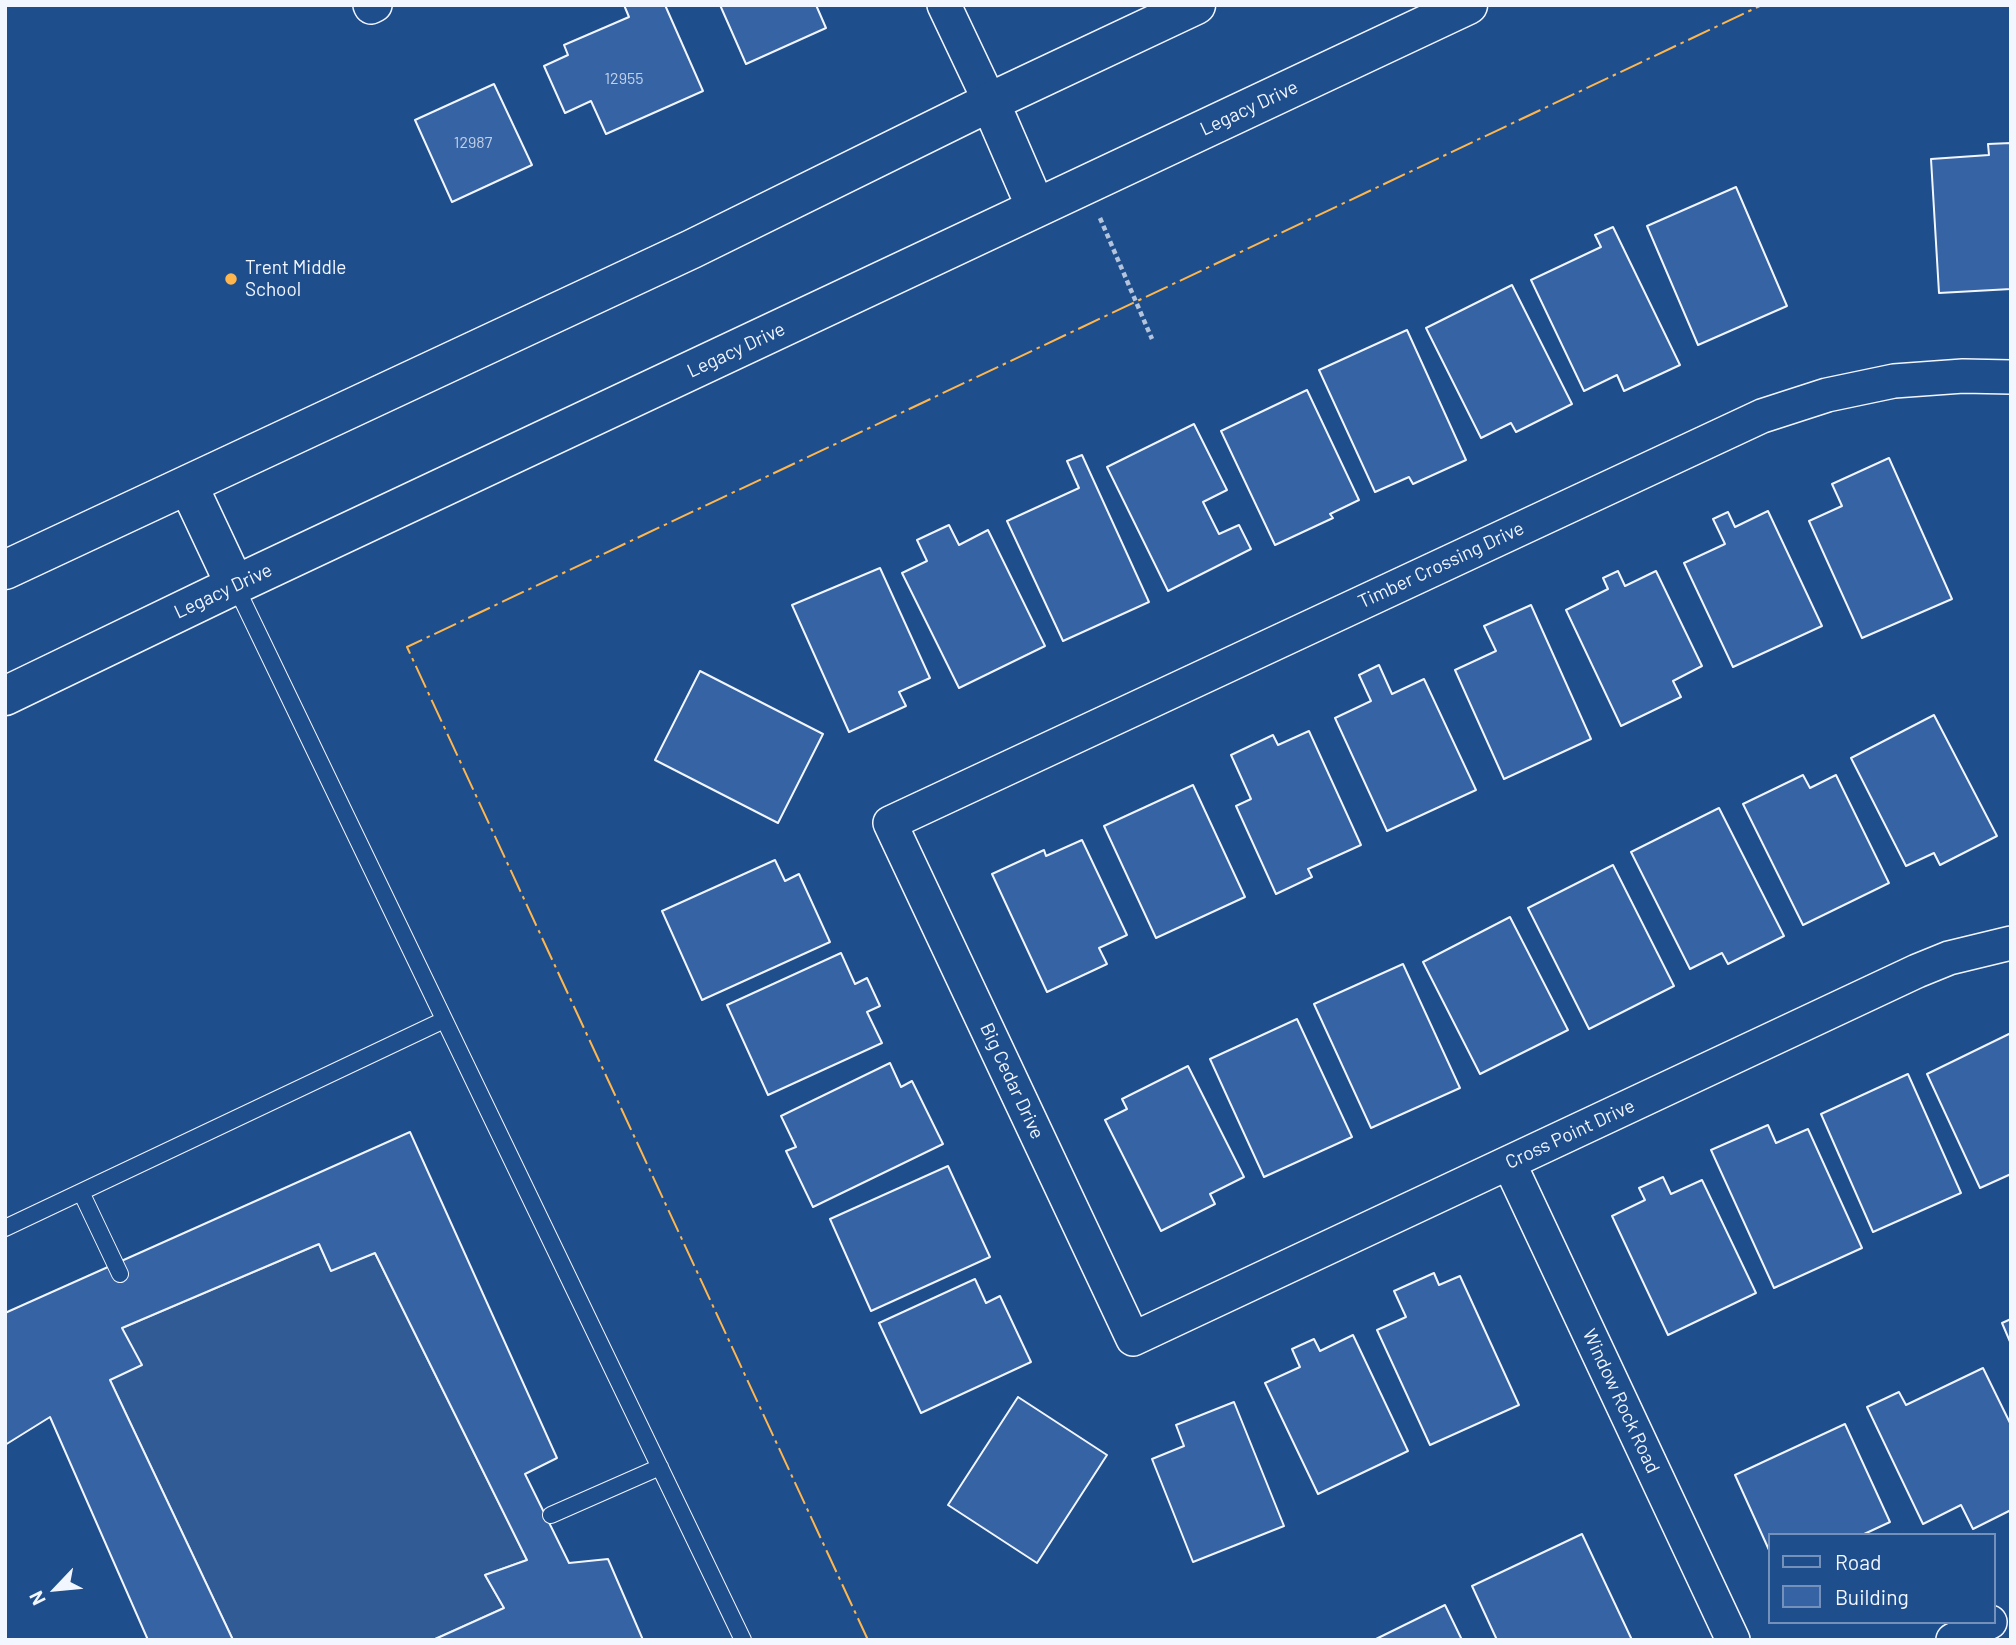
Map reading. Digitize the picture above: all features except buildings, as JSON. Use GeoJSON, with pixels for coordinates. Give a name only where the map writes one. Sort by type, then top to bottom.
{"type":"FeatureCollection","features":[{"type":"Feature","properties":{"kind":"main road"},"geometry":{"type":"LineString","coordinates":[[5,570],[692,249],[990,102],[1196,5]]}},
{"type":"Feature","properties":{"kind":"main road","name":"Legacy Drive"},"geometry":{"type":"LineString","coordinates":[[5,696],[235,585],[1468,5]]}},
{"type":"Feature","properties":{"kind":"main road"},"geometry":{"type":"LineString","coordinates":[[990,102],[1036,208]]}},
{"type":"Feature","properties":{"kind":"main road"},"geometry":{"type":"LineString","coordinates":[[188,485],[235,585]]}},
{"type":"Feature","properties":{"kind":"street"},"geometry":{"type":"LineString","coordinates":[[944,5],[990,102]]}},
{"type":"Feature","properties":{"kind":"street","name":"Timber Crossing Drive"},"geometry":{"type":"LineString","coordinates":[[890,823],[1699,443],[1762,416],[1827,395],[1894,382],[1963,376],[2011,377]]}},
{"type":"Feature","properties":{"kind":"street","name":"Big Cedar Drive"},"geometry":{"type":"LineString","coordinates":[[890,823],[1133,1339]]}},
{"type":"Feature","properties":{"kind":"street","name":"Cross Point Drive"},"geometry":{"type":"LineString","coordinates":[[1133,1339],[1917,971],[1949,958],[2011,943]]}},
{"type":"Feature","properties":{"kind":"street","name":"Window Rock Road"},"geometry":{"type":"LineString","coordinates":[[1509,1163],[1733,1640]]}},
{"type":"Feature","properties":{"kind":"street"},"geometry":{"type":"LineString","coordinates":[[1995,1621],[2011,1613]]}},
{"type":"Feature","properties":{"kind":"street"},"geometry":{"type":"LineString","coordinates":[[1953,1640],[1988,1624]]}},
{"type":"Feature","properties":{"kind":"lane"},"geometry":{"type":"LineString","coordinates":[[235,585],[743,1640]]}},
{"type":"Feature","properties":{"kind":"lane"},"geometry":{"type":"LineString","coordinates":[[5,1228],[444,1020]]}},
{"type":"Feature","properties":{"kind":"lane"},"geometry":{"type":"LineString","coordinates":[[81,1192],[120,1274]]}},
{"type":"Feature","properties":{"kind":"lane"},"geometry":{"type":"LineString","coordinates":[[551,1515],[660,1467]]}},
{"type":"Feature","properties":{"kind":"path"},"geometry":{"type":"LineString","coordinates":[[1099,216],[1152,339]]}},
{"type":"Feature","properties":{"kind":"shaded area"},"geometry":{"type":"Polygon","coordinates":[[[319,1244],[331,1270],[375,1253],[527,1560],[485,1575],[504,1608],[433,1640],[233,1640],[110,1380],[122,1328],[319,1244]]]}},
{"type":"Feature","properties":{"kind":"power"},"geometry":{"type":"LineString","coordinates":[[868,1640],[407,647],[1762,5]]}},
{"type":"Feature","properties":{"kind":"place","name":"Trent Middle School"},"geometry":{"type":"Point","coordinates":[231,279]}}]}
